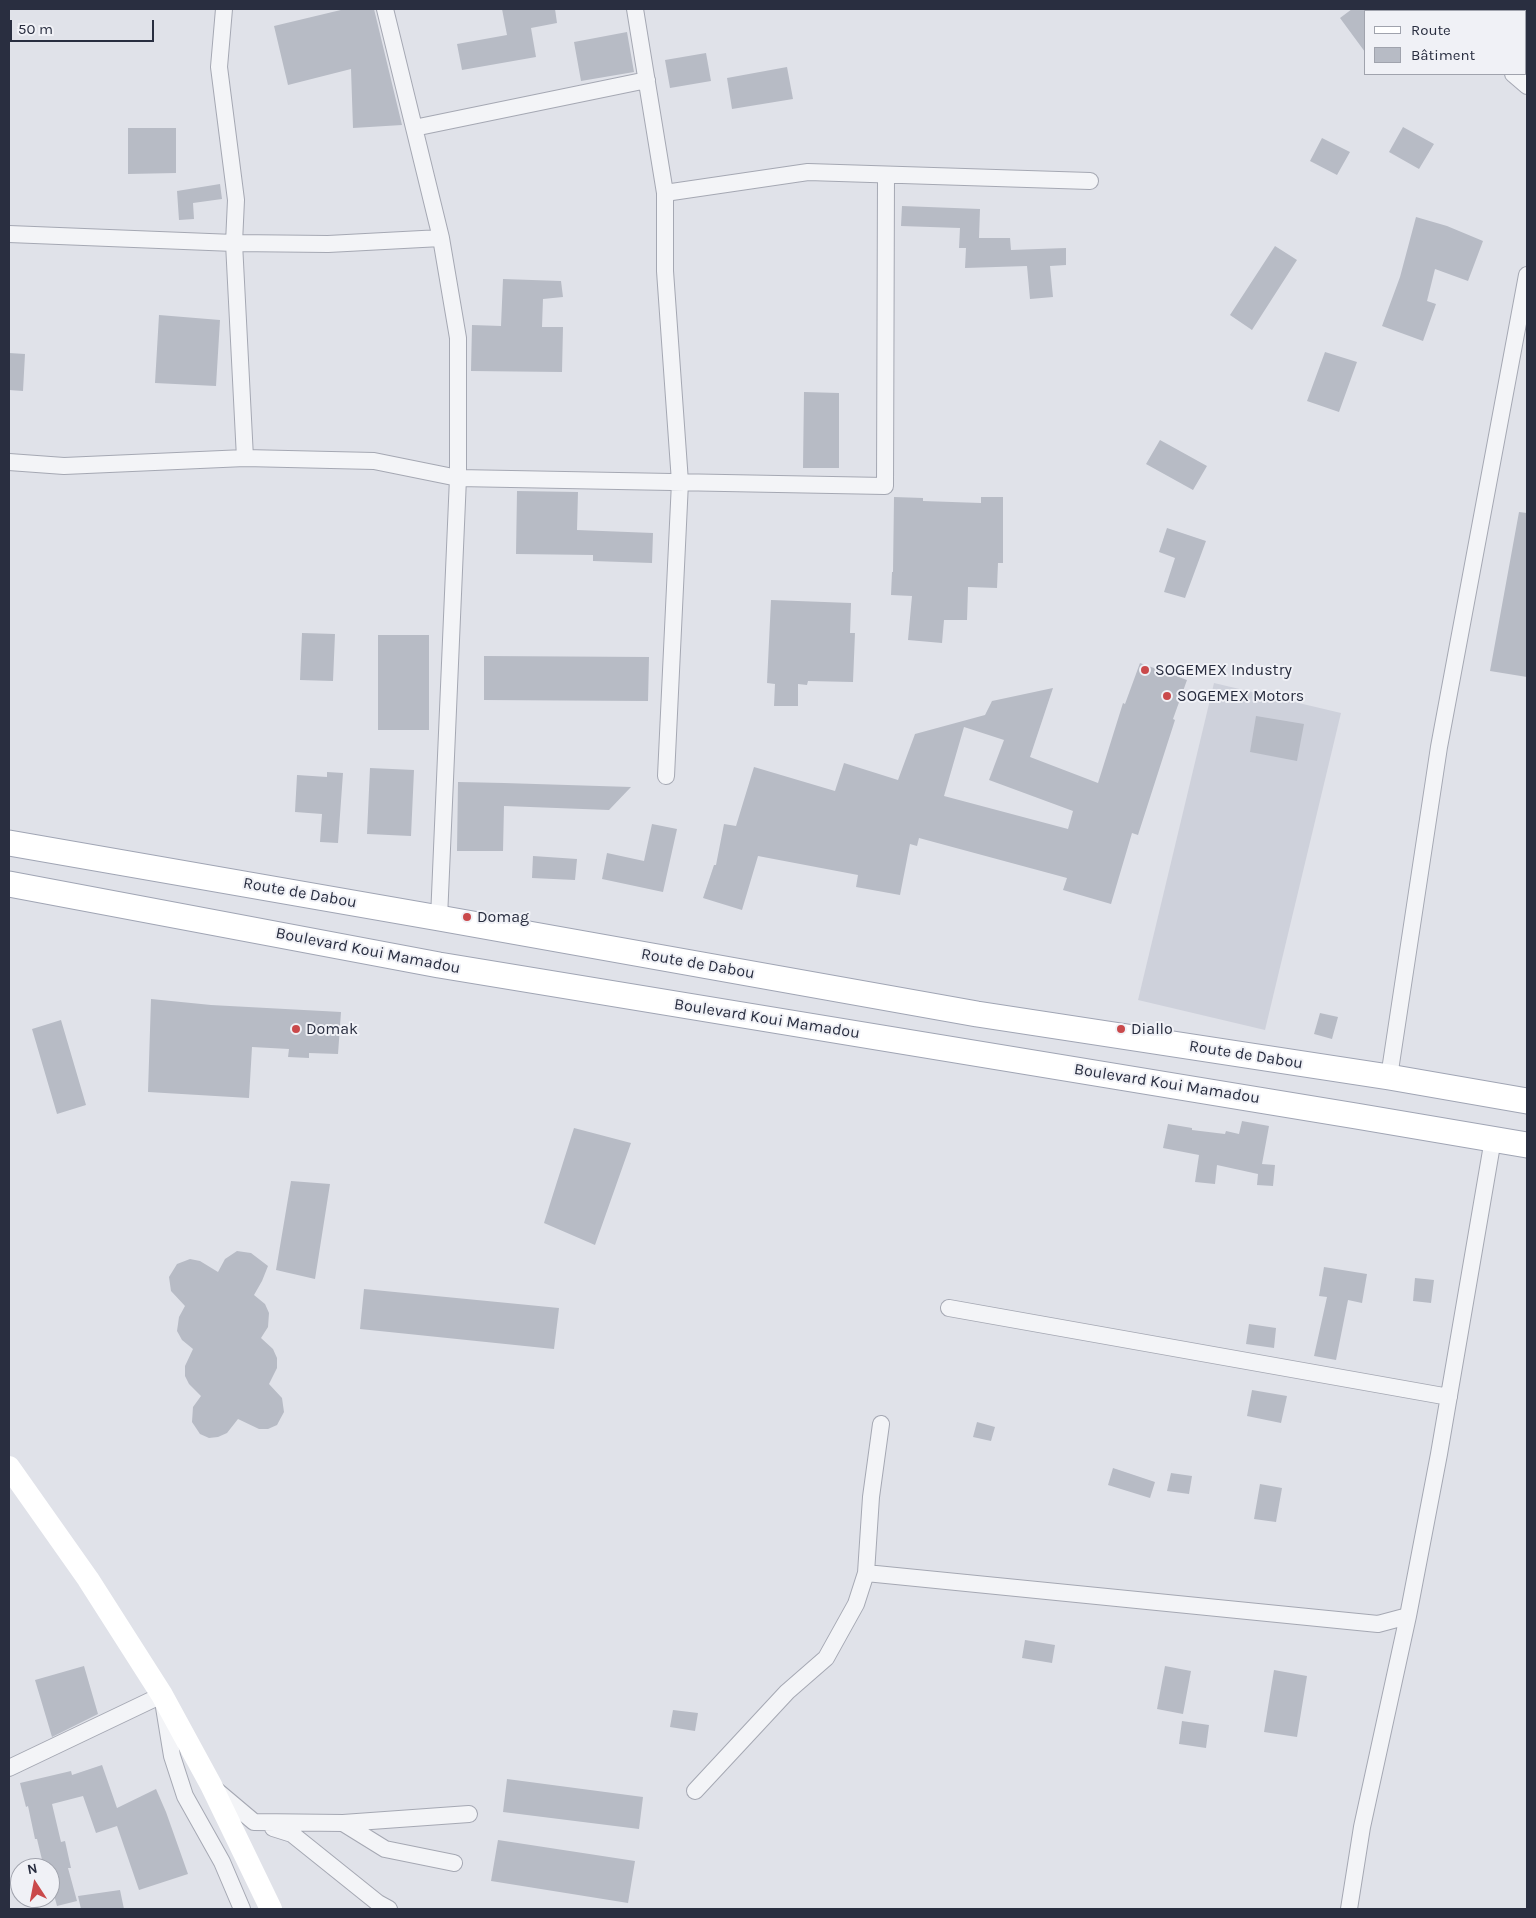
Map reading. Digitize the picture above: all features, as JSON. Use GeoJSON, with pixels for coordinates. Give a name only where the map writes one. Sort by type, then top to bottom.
{"type":"FeatureCollection","features":[{"type":"Feature","properties":{"kind":"main road","name":"Route de Dabou"},"geometry":{"type":"LineString","coordinates":[[9,843],[978,1014],[1389,1077]]}},
{"type":"Feature","properties":{"kind":"main road","name":"Boulevard Koui Mamadou"},"geometry":{"type":"LineString","coordinates":[[9,884],[439,965],[1527,1146]]}},
{"type":"Feature","properties":{"kind":"main road"},"geometry":{"type":"LineString","coordinates":[[1389,1077],[1527,1102]]}},
{"type":"Feature","properties":{"kind":"street"},"geometry":{"type":"LineString","coordinates":[[224,9],[219,68],[236,200],[234,243],[245,458]]}},
{"type":"Feature","properties":{"kind":"street"},"geometry":{"type":"LineString","coordinates":[[384,9],[441,238],[458,338],[458,478],[439,918]]}},
{"type":"Feature","properties":{"kind":"street"},"geometry":{"type":"LineString","coordinates":[[635,9],[665,194],[665,271],[680,482],[666,776]]}},
{"type":"Feature","properties":{"kind":"street"},"geometry":{"type":"LineString","coordinates":[[1514,75],[1527,86]]}},
{"type":"Feature","properties":{"kind":"street"},"geometry":{"type":"LineString","coordinates":[[414,128],[647,80]]}},
{"type":"Feature","properties":{"kind":"street"},"geometry":{"type":"LineString","coordinates":[[665,194],[808,172],[1090,182]]}},
{"type":"Feature","properties":{"kind":"street"},"geometry":{"type":"LineString","coordinates":[[9,462],[64,466],[245,458],[374,461],[458,478],[885,486],[886,175]]}},
{"type":"Feature","properties":{"kind":"street"},"geometry":{"type":"LineString","coordinates":[[9,234],[234,243],[328,244],[441,238]]}},
{"type":"Feature","properties":{"kind":"street"},"geometry":{"type":"LineString","coordinates":[[1389,1077],[1439,747],[1527,275]]}},
{"type":"Feature","properties":{"kind":"street"},"geometry":{"type":"LineString","coordinates":[[1349,1909],[1362,1827],[1408,1616],[1449,1397],[1493,1139]]}},
{"type":"Feature","properties":{"kind":"street"},"geometry":{"type":"LineString","coordinates":[[949,1308],[1449,1397]]}},
{"type":"Feature","properties":{"kind":"street"},"geometry":{"type":"LineString","coordinates":[[695,1791],[787,1692],[826,1658],[856,1604],[866,1573],[870,1497],[881,1424]]}},
{"type":"Feature","properties":{"kind":"street"},"geometry":{"type":"LineString","coordinates":[[9,1467],[88,1579],[162,1695],[211,1785],[270,1909]]}},
{"type":"Feature","properties":{"kind":"street"},"geometry":{"type":"LineString","coordinates":[[866,1573],[1378,1624],[1408,1616]]}},
{"type":"Feature","properties":{"kind":"street"},"geometry":{"type":"LineString","coordinates":[[9,1768],[162,1695]]}},
{"type":"Feature","properties":{"kind":"street"},"geometry":{"type":"LineString","coordinates":[[162,1695],[172,1756],[184,1796],[222,1862],[242,1909]]}},
{"type":"Feature","properties":{"kind":"street"},"geometry":{"type":"LineString","coordinates":[[211,1785],[254,1822],[292,1834],[378,1903],[389,1909]]}},
{"type":"Feature","properties":{"kind":"street"},"geometry":{"type":"LineString","coordinates":[[254,1822],[342,1823],[469,1814]]}},
{"type":"Feature","properties":{"kind":"street"},"geometry":{"type":"LineString","coordinates":[[342,1823],[385,1849],[454,1863]]}},
{"type":"Feature","properties":{"kind":"shaded area"},"geometry":{"type":"Polygon","coordinates":[[[1214,683],[1341,713],[1265,1030],[1138,1000],[1214,683]]]}},
{"type":"Feature","properties":{"kind":"building"},"geometry":{"type":"Polygon","coordinates":[[[345,9],[374,9],[402,125],[353,128],[351,69],[288,85],[274,26],[345,9]]]}},
{"type":"Feature","properties":{"kind":"building"},"geometry":{"type":"Polygon","coordinates":[[[502,9],[555,9],[557,23],[531,28],[536,57],[462,70],[457,44],[507,35],[502,9]]]}},
{"type":"Feature","properties":{"kind":"building"},"geometry":{"type":"Polygon","coordinates":[[[1352,9],[1365,9],[1364,51],[1340,18],[1352,9]]]}},
{"type":"Feature","properties":{"kind":"building"},"geometry":{"type":"Polygon","coordinates":[[[627,32],[634,72],[581,81],[574,42],[627,32]]]}},
{"type":"Feature","properties":{"kind":"building"},"geometry":{"type":"Polygon","coordinates":[[[706,53],[711,81],[670,88],[665,60],[706,53]]]}},
{"type":"Feature","properties":{"kind":"building"},"geometry":{"type":"Polygon","coordinates":[[[787,67],[793,99],[732,109],[727,78],[787,67]]]}},
{"type":"Feature","properties":{"kind":"building"},"geometry":{"type":"Polygon","coordinates":[[[1403,127],[1434,144],[1419,169],[1389,152],[1403,127]]]}},
{"type":"Feature","properties":{"kind":"building"},"geometry":{"type":"Polygon","coordinates":[[[128,128],[176,128],[176,173],[128,174],[128,128]]]}},
{"type":"Feature","properties":{"kind":"building"},"geometry":{"type":"Polygon","coordinates":[[[1322,138],[1350,152],[1337,175],[1310,161],[1322,138]]]}},
{"type":"Feature","properties":{"kind":"building"},"geometry":{"type":"Polygon","coordinates":[[[220,184],[222,199],[193,203],[194,219],[179,220],[177,191],[220,184]]]}},
{"type":"Feature","properties":{"kind":"building"},"geometry":{"type":"Polygon","coordinates":[[[902,206],[980,209],[979,238],[1010,238],[1011,250],[1066,248],[1066,265],[1050,266],[1053,297],[1030,299],[1027,266],[965,268],[966,248],[959,248],[960,228],[901,226],[902,206]]]}},
{"type":"Feature","properties":{"kind":"building"},"geometry":{"type":"Polygon","coordinates":[[[1416,217],[1447,226],[1483,241],[1468,281],[1435,269],[1427,301],[1436,304],[1423,341],[1382,326],[1400,277],[1416,217]]]}},
{"type":"Feature","properties":{"kind":"building"},"geometry":{"type":"Polygon","coordinates":[[[1275,246],[1297,260],[1252,330],[1230,315],[1275,246]]]}},
{"type":"Feature","properties":{"kind":"building"},"geometry":{"type":"Polygon","coordinates":[[[503,279],[561,281],[563,297],[543,299],[542,327],[563,327],[562,372],[471,371],[472,325],[501,326],[503,279]]]}},
{"type":"Feature","properties":{"kind":"building"},"geometry":{"type":"Polygon","coordinates":[[[159,315],[220,320],[216,386],[155,383],[159,315]]]}},
{"type":"Feature","properties":{"kind":"building"},"geometry":{"type":"Polygon","coordinates":[[[1325,352],[1357,362],[1339,412],[1307,401],[1325,352]]]}},
{"type":"Feature","properties":{"kind":"building"},"geometry":{"type":"Polygon","coordinates":[[[9,353],[25,354],[23,391],[9,390],[9,353]]]}},
{"type":"Feature","properties":{"kind":"building"},"geometry":{"type":"Polygon","coordinates":[[[804,392],[839,393],[839,468],[803,468],[804,392]]]}},
{"type":"Feature","properties":{"kind":"building"},"geometry":{"type":"Polygon","coordinates":[[[1160,440],[1207,466],[1193,490],[1146,464],[1160,440]]]}},
{"type":"Feature","properties":{"kind":"building"},"geometry":{"type":"Polygon","coordinates":[[[517,491],[578,492],[577,530],[653,533],[652,563],[593,561],[593,555],[516,554],[517,491]]]}},
{"type":"Feature","properties":{"kind":"building"},"geometry":{"type":"Polygon","coordinates":[[[894,497],[923,498],[923,501],[981,503],[981,497],[1003,497],[1003,563],[998,563],[997,588],[968,587],[967,620],[944,620],[942,643],[908,640],[912,596],[891,595],[894,497]]]}},
{"type":"Feature","properties":{"kind":"building"},"geometry":{"type":"Polygon","coordinates":[[[1519,512],[1527,513],[1527,677],[1490,671],[1519,512]]]}},
{"type":"Feature","properties":{"kind":"building"},"geometry":{"type":"Polygon","coordinates":[[[1167,528],[1206,541],[1185,598],[1164,592],[1175,558],[1159,552],[1167,528]]]}},
{"type":"Feature","properties":{"kind":"building"},"geometry":{"type":"Polygon","coordinates":[[[771,600],[851,603],[850,633],[855,633],[853,682],[808,681],[807,685],[798,684],[798,706],[774,706],[775,684],[767,683],[771,600]]]}},
{"type":"Feature","properties":{"kind":"building"},"geometry":{"type":"Polygon","coordinates":[[[302,633],[335,634],[333,681],[300,680],[302,633]]]}},
{"type":"Feature","properties":{"kind":"building"},"geometry":{"type":"Polygon","coordinates":[[[378,635],[429,635],[429,730],[378,730],[378,635]]]}},
{"type":"Feature","properties":{"kind":"building"},"geometry":{"type":"Polygon","coordinates":[[[484,656],[649,657],[648,701],[484,700],[484,656]]]}},
{"type":"Feature","properties":{"kind":"building"},"geometry":{"type":"Polygon","coordinates":[[[1140,663],[1187,680],[1173,719],[1175,720],[1138,835],[1132,833],[1111,904],[1063,890],[1067,878],[919,838],[917,846],[910,844],[900,895],[856,887],[858,875],[758,856],[742,910],[703,898],[714,865],[716,865],[724,824],[736,826],[754,767],[835,791],[844,763],[898,780],[915,734],[985,715],[992,701],[1053,688],[1030,757],[1098,783],[1123,703],[1125,704],[1140,663]],[[964,727],[944,796],[1068,829],[1073,811],[989,780],[1004,740],[964,727]]]}},
{"type":"Feature","properties":{"kind":"building"},"geometry":{"type":"Polygon","coordinates":[[[1256,716],[1304,724],[1297,761],[1250,752],[1256,716]]]}},
{"type":"Feature","properties":{"kind":"building"},"geometry":{"type":"Polygon","coordinates":[[[370,768],[414,770],[411,836],[367,834],[370,768]]]}},
{"type":"Feature","properties":{"kind":"building"},"geometry":{"type":"Polygon","coordinates":[[[327,772],[343,773],[338,843],[320,842],[322,814],[295,812],[297,775],[327,777],[327,772]]]}},
{"type":"Feature","properties":{"kind":"building"},"geometry":{"type":"Polygon","coordinates":[[[458,782],[631,787],[609,810],[504,806],[503,851],[457,851],[458,782]]]}},
{"type":"Feature","properties":{"kind":"building"},"geometry":{"type":"Polygon","coordinates":[[[652,824],[677,829],[663,892],[602,879],[607,853],[644,861],[652,824]]]}},
{"type":"Feature","properties":{"kind":"building"},"geometry":{"type":"Polygon","coordinates":[[[533,856],[577,859],[575,880],[532,878],[533,856]]]}},
{"type":"Feature","properties":{"kind":"building"},"geometry":{"type":"Polygon","coordinates":[[[151,999],[211,1005],[341,1012],[338,1054],[309,1053],[309,1058],[288,1057],[289,1049],[252,1047],[249,1098],[148,1092],[151,999]]]}},
{"type":"Feature","properties":{"kind":"building"},"geometry":{"type":"Polygon","coordinates":[[[1320,1013],[1338,1017],[1332,1039],[1314,1034],[1320,1013]]]}},
{"type":"Feature","properties":{"kind":"building"},"geometry":{"type":"Polygon","coordinates":[[[61,1020],[86,1105],[57,1114],[32,1029],[61,1020]]]}},
{"type":"Feature","properties":{"kind":"building"},"geometry":{"type":"Polygon","coordinates":[[[1242,1121],[1269,1126],[1262,1164],[1275,1165],[1273,1186],[1257,1185],[1258,1174],[1217,1165],[1215,1184],[1195,1182],[1199,1155],[1163,1148],[1168,1124],[1192,1128],[1192,1130],[1225,1134],[1226,1131],[1239,1134],[1242,1121]]]}},
{"type":"Feature","properties":{"kind":"building"},"geometry":{"type":"Polygon","coordinates":[[[574,1128],[631,1143],[595,1245],[544,1223],[574,1128]]]}},
{"type":"Feature","properties":{"kind":"building"},"geometry":{"type":"Polygon","coordinates":[[[291,1181],[330,1184],[315,1279],[276,1270],[291,1181]]]}},
{"type":"Feature","properties":{"kind":"building"},"geometry":{"type":"Polygon","coordinates":[[[237,1251],[251,1253],[268,1266],[254,1295],[265,1304],[269,1313],[268,1327],[261,1338],[273,1349],[277,1358],[277,1368],[269,1384],[282,1398],[284,1412],[277,1425],[268,1429],[259,1429],[238,1419],[227,1433],[209,1438],[200,1434],[192,1422],[193,1407],[201,1396],[189,1384],[185,1376],[185,1366],[193,1349],[182,1340],[177,1331],[179,1317],[185,1306],[171,1291],[169,1277],[177,1264],[190,1259],[200,1261],[218,1272],[225,1259],[237,1251]]]}},
{"type":"Feature","properties":{"kind":"building"},"geometry":{"type":"Polygon","coordinates":[[[1324,1267],[1367,1274],[1362,1303],[1348,1300],[1336,1360],[1314,1356],[1327,1297],[1319,1296],[1324,1267]]]}},
{"type":"Feature","properties":{"kind":"building"},"geometry":{"type":"Polygon","coordinates":[[[1415,1278],[1434,1280],[1431,1303],[1413,1301],[1415,1278]]]}},
{"type":"Feature","properties":{"kind":"building"},"geometry":{"type":"Polygon","coordinates":[[[364,1289],[559,1308],[554,1349],[360,1329],[364,1289]]]}},
{"type":"Feature","properties":{"kind":"building"},"geometry":{"type":"Polygon","coordinates":[[[1249,1324],[1276,1328],[1274,1348],[1246,1344],[1249,1324]]]}},
{"type":"Feature","properties":{"kind":"building"},"geometry":{"type":"Polygon","coordinates":[[[1252,1390],[1287,1396],[1281,1423],[1247,1416],[1252,1390]]]}},
{"type":"Feature","properties":{"kind":"building"},"geometry":{"type":"Polygon","coordinates":[[[977,1422],[995,1427],[991,1441],[973,1437],[977,1422]]]}},
{"type":"Feature","properties":{"kind":"building"},"geometry":{"type":"Polygon","coordinates":[[[1113,1468],[1155,1482],[1150,1498],[1108,1485],[1113,1468]]]}},
{"type":"Feature","properties":{"kind":"building"},"geometry":{"type":"Polygon","coordinates":[[[1171,1473],[1192,1476],[1189,1494],[1167,1491],[1171,1473]]]}},
{"type":"Feature","properties":{"kind":"building"},"geometry":{"type":"Polygon","coordinates":[[[1260,1484],[1282,1488],[1276,1522],[1254,1519],[1260,1484]]]}},
{"type":"Feature","properties":{"kind":"building"},"geometry":{"type":"Polygon","coordinates":[[[1025,1640],[1055,1645],[1052,1663],[1022,1658],[1025,1640]]]}},
{"type":"Feature","properties":{"kind":"building"},"geometry":{"type":"Polygon","coordinates":[[[84,1666],[98,1714],[52,1737],[35,1680],[84,1666]]]}},
{"type":"Feature","properties":{"kind":"building"},"geometry":{"type":"Polygon","coordinates":[[[1165,1666],[1191,1671],[1183,1714],[1157,1709],[1165,1666]]]}},
{"type":"Feature","properties":{"kind":"building"},"geometry":{"type":"Polygon","coordinates":[[[1274,1670],[1307,1676],[1297,1737],[1264,1732],[1274,1670]]]}},
{"type":"Feature","properties":{"kind":"building"},"geometry":{"type":"Polygon","coordinates":[[[673,1710],[698,1713],[695,1731],[670,1727],[673,1710]]]}},
{"type":"Feature","properties":{"kind":"building"},"geometry":{"type":"Polygon","coordinates":[[[1182,1721],[1209,1725],[1206,1748],[1179,1744],[1182,1721]]]}},
{"type":"Feature","properties":{"kind":"building"},"geometry":{"type":"Polygon","coordinates":[[[102,1765],[117,1808],[156,1789],[188,1874],[139,1890],[117,1826],[96,1833],[83,1796],[52,1804],[61,1842],[65,1841],[71,1868],[68,1868],[77,1901],[60,1905],[60,1858],[42,1858],[20,1783],[71,1771],[72,1775],[102,1765]]]}},
{"type":"Feature","properties":{"kind":"building"},"geometry":{"type":"Polygon","coordinates":[[[507,1779],[643,1797],[639,1829],[503,1812],[507,1779]]]}},
{"type":"Feature","properties":{"kind":"building"},"geometry":{"type":"Polygon","coordinates":[[[498,1840],[635,1861],[628,1903],[491,1881],[498,1840]]]}},
{"type":"Feature","properties":{"kind":"building"},"geometry":{"type":"Polygon","coordinates":[[[120,1890],[124,1909],[81,1909],[78,1896],[120,1890]]]}},
{"type":"Feature","properties":{"kind":"place","name":"SOGEMEX Industry"},"geometry":{"type":"Point","coordinates":[1145,670]}},
{"type":"Feature","properties":{"kind":"place","name":"SOGEMEX Motors"},"geometry":{"type":"Point","coordinates":[1167,696]}},
{"type":"Feature","properties":{"kind":"place","name":"Domag"},"geometry":{"type":"Point","coordinates":[467,917]}},
{"type":"Feature","properties":{"kind":"place","name":"Domak"},"geometry":{"type":"Point","coordinates":[296,1029]}},
{"type":"Feature","properties":{"kind":"place","name":"Diallo"},"geometry":{"type":"Point","coordinates":[1121,1029]}}]}
